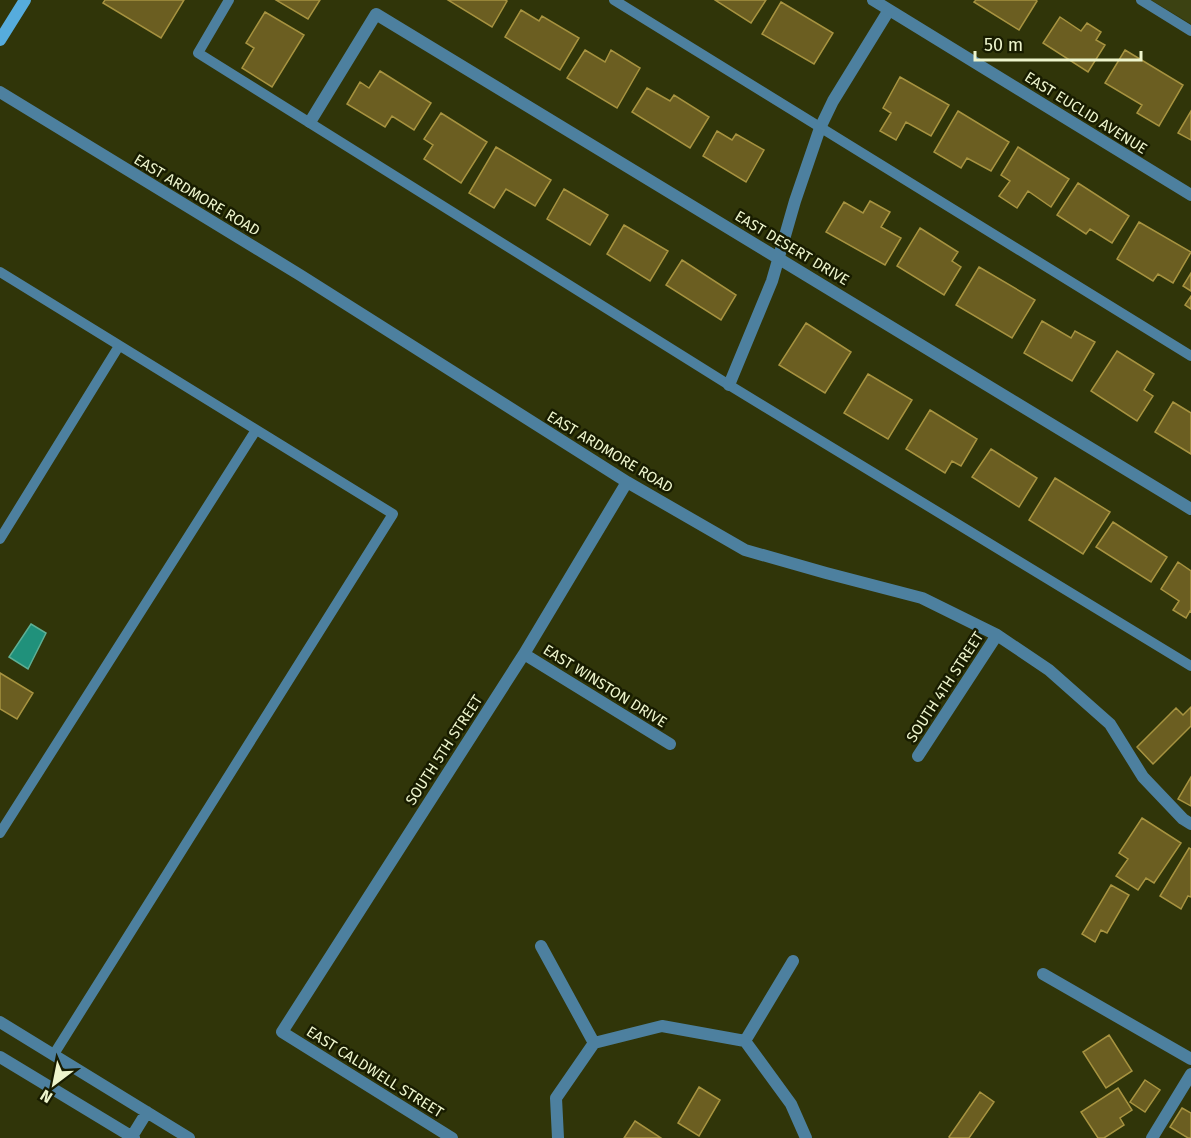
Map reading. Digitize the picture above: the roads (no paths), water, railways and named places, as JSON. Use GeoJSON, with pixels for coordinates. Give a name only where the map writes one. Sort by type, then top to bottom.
{"type":"FeatureCollection","features":[{"type":"Feature","properties":{"kind":"main road"},"geometry":{"type":"LineString","coordinates":[[0,40],[25,0]]}},
{"type":"Feature","properties":{"kind":"street","name":"EAST EUCLID AVENUE"},"geometry":{"type":"LineString","coordinates":[[873,0],[1191,195]]}},
{"type":"Feature","properties":{"kind":"street"},"geometry":{"type":"LineString","coordinates":[[729,385],[772,281],[795,201],[820,128],[833,101],[889,10]]}},
{"type":"Feature","properties":{"kind":"street","name":"EAST DESERT DRIVE"},"geometry":{"type":"LineString","coordinates":[[310,122],[376,14],[1191,509]]}},
{"type":"Feature","properties":{"kind":"street","name":"EAST ARDMORE ROAD"},"geometry":{"type":"LineString","coordinates":[[0,92],[309,282],[627,482],[745,549],[922,598],[997,635],[1049,670],[1110,724],[1143,777],[1183,819],[1191,824]]}},
{"type":"Feature","properties":{"kind":"street","name":"SOUTH 5TH STREET"},"geometry":{"type":"LineString","coordinates":[[282,1032],[524,654],[627,482]]}},
{"type":"Feature","properties":{"kind":"street","name":"SOUTH 4TH STREET"},"geometry":{"type":"LineString","coordinates":[[918,756],[997,635]]}},
{"type":"Feature","properties":{"kind":"street","name":"EAST WINSTON DRIVE"},"geometry":{"type":"LineString","coordinates":[[524,654],[670,744]]}},
{"type":"Feature","properties":{"kind":"street"},"geometry":{"type":"LineString","coordinates":[[541,946],[594,1044]]}},
{"type":"Feature","properties":{"kind":"street"},"geometry":{"type":"LineString","coordinates":[[745,1041],[793,962]]}},
{"type":"Feature","properties":{"kind":"street"},"geometry":{"type":"LineString","coordinates":[[1043,974],[1191,1059]]}},
{"type":"Feature","properties":{"kind":"street"},"geometry":{"type":"LineString","coordinates":[[0,1022],[189,1138]]}},
{"type":"Feature","properties":{"kind":"street"},"geometry":{"type":"LineString","coordinates":[[558,1138],[556,1098],[594,1044],[662,1026],[745,1041],[791,1104],[806,1138]]}},
{"type":"Feature","properties":{"kind":"street","name":"EAST CALDWELL STREET"},"geometry":{"type":"LineString","coordinates":[[282,1032],[452,1138]]}},
{"type":"Feature","properties":{"kind":"street"},"geometry":{"type":"LineString","coordinates":[[0,1057],[132,1138],[147,1112]]}},
{"type":"Feature","properties":{"kind":"street"},"geometry":{"type":"LineString","coordinates":[[1152,1138],[1191,1074]]}},
{"type":"Feature","properties":{"kind":"lane"},"geometry":{"type":"LineString","coordinates":[[230,0],[198,53],[729,385],[1191,666]]}},
{"type":"Feature","properties":{"kind":"lane"},"geometry":{"type":"LineString","coordinates":[[614,0],[1191,356]]}},
{"type":"Feature","properties":{"kind":"lane"},"geometry":{"type":"LineString","coordinates":[[1141,0],[1191,31]]}},
{"type":"Feature","properties":{"kind":"lane"},"geometry":{"type":"LineString","coordinates":[[0,272],[393,514],[54,1054]]}},
{"type":"Feature","properties":{"kind":"lane"},"geometry":{"type":"LineString","coordinates":[[0,539],[119,346]]}},
{"type":"Feature","properties":{"kind":"lane"},"geometry":{"type":"LineString","coordinates":[[0,833],[256,430]]}},
{"type":"Feature","properties":{"kind":"water"},"geometry":{"type":"Polygon","coordinates":[[[31,624],[46,633],[28,669],[9,657],[31,624]]]}}]}
